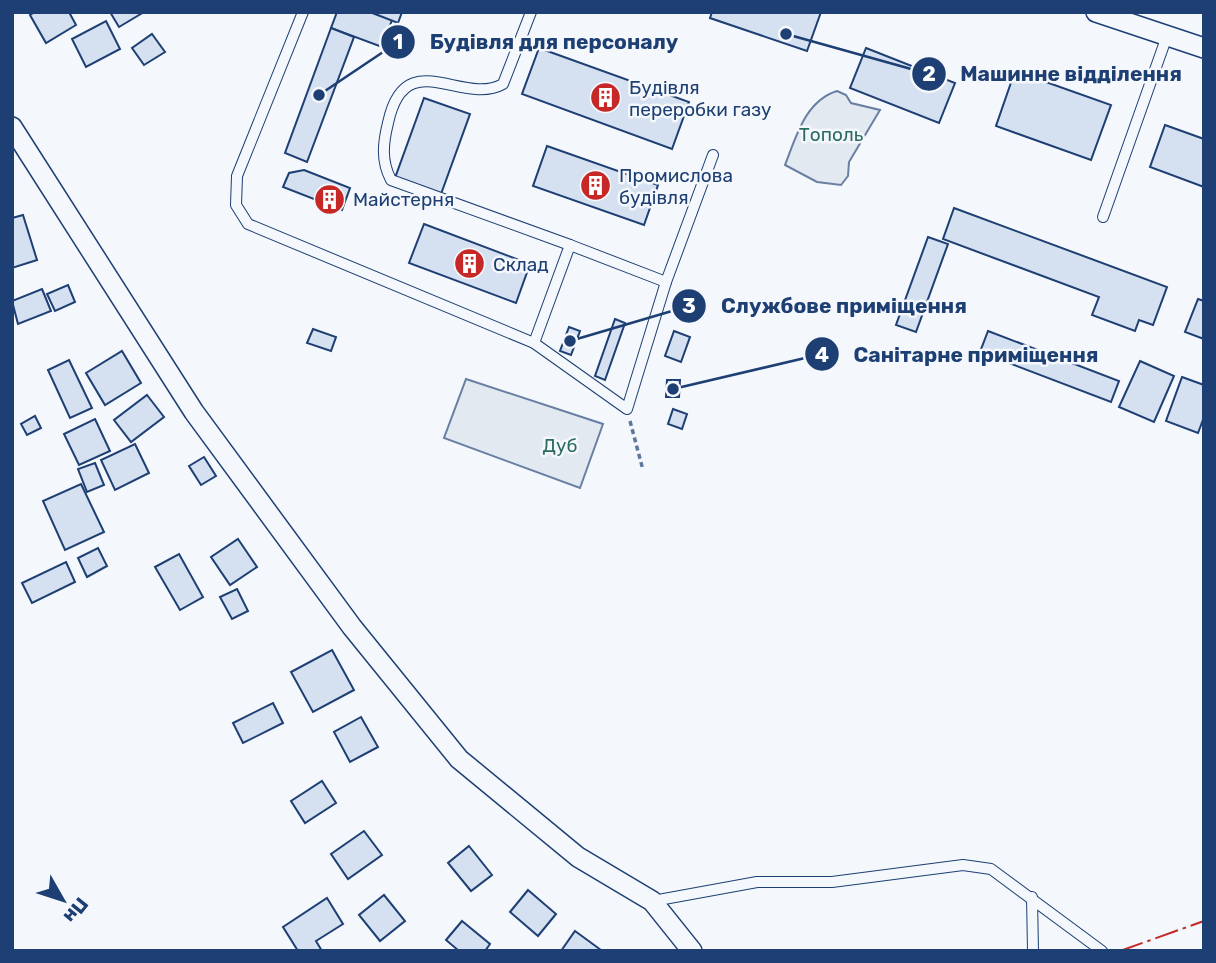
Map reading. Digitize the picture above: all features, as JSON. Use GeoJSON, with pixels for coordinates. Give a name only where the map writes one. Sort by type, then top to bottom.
{"type":"FeatureCollection","features":[{"type":"Feature","properties":{"kind":"street"},"geometry":{"type":"LineString","coordinates":[[1096,12],[1204,48]]}},
{"type":"Feature","properties":{"kind":"street"},"geometry":{"type":"LineString","coordinates":[[12,127],[194,412],[352,627],[459,759],[578,857],[652,901],[692,951]]}},
{"type":"Feature","properties":{"kind":"lane"},"geometry":{"type":"LineString","coordinates":[[303,12],[237,176],[236,205],[248,224],[534,343],[627,409],[666,282],[713,155]]}},
{"type":"Feature","properties":{"kind":"lane"},"geometry":{"type":"LineString","coordinates":[[531,12],[503,84],[483,91],[446,81],[424,80],[398,96],[388,121],[383,160],[391,180],[666,282]]}},
{"type":"Feature","properties":{"kind":"lane"},"geometry":{"type":"LineString","coordinates":[[1103,217],[1167,36]]}},
{"type":"Feature","properties":{"kind":"lane"},"geometry":{"type":"LineString","coordinates":[[534,343],[570,245]]}},
{"type":"Feature","properties":{"kind":"lane"},"geometry":{"type":"LineString","coordinates":[[652,901],[757,883],[832,882],[963,865],[991,869],[1102,951]]}},
{"type":"Feature","properties":{"kind":"lane"},"geometry":{"type":"LineString","coordinates":[[1032,897],[1033,951]]}},
{"type":"Feature","properties":{"kind":"path"},"geometry":{"type":"LineString","coordinates":[[627,409],[643,470]]}},
{"type":"Feature","properties":{"kind":"green space","name":"Тополь"},"geometry":{"type":"Polygon","coordinates":[[[837,91],[846,95],[851,103],[880,110],[849,162],[848,176],[841,185],[817,182],[785,165],[809,111],[826,96],[837,91]]]}},
{"type":"Feature","properties":{"kind":"green space","name":"Дуб"},"geometry":{"type":"Polygon","coordinates":[[[466,379],[603,424],[580,488],[444,438],[466,379]]]}},
{"type":"Feature","properties":{"kind":"building"},"geometry":{"type":"Polygon","coordinates":[[[35,12],[69,12],[76,25],[46,43],[30,15],[35,12]]]}},
{"type":"Feature","properties":{"kind":"building"},"geometry":{"type":"Polygon","coordinates":[[[110,12],[144,12],[119,27],[110,12]]]}},
{"type":"Feature","properties":{"kind":"building"},"geometry":{"type":"Polygon","coordinates":[[[337,12],[370,12],[392,20],[382,47],[331,28],[337,12]]]}},
{"type":"Feature","properties":{"kind":"building"},"geometry":{"type":"Polygon","coordinates":[[[370,12],[402,12],[398,23],[370,12]]]}},
{"type":"Feature","properties":{"kind":"building"},"geometry":{"type":"Polygon","coordinates":[[[712,12],[821,12],[807,51],[710,18],[712,12]]]}},
{"type":"Feature","properties":{"kind":"building"},"geometry":{"type":"Polygon","coordinates":[[[106,21],[120,49],[86,67],[72,39],[106,21]]]}},
{"type":"Feature","properties":{"kind":"building"},"geometry":{"type":"Polygon","coordinates":[[[331,28],[354,37],[307,162],[285,153],[331,28]]]}},
{"type":"Feature","properties":{"kind":"building"},"geometry":{"type":"Polygon","coordinates":[[[152,34],[165,52],[144,65],[132,48],[152,34]]]}},
{"type":"Feature","properties":{"kind":"building","name":"Будівля переробки газу"},"geometry":{"type":"Polygon","coordinates":[[[539,48],[689,102],[672,149],[522,94],[539,48]]]}},
{"type":"Feature","properties":{"kind":"building"},"geometry":{"type":"Polygon","coordinates":[[[866,48],[955,83],[939,123],[850,88],[866,48]]]}},
{"type":"Feature","properties":{"kind":"building"},"geometry":{"type":"Polygon","coordinates":[[[1015,71],[1111,105],[1091,160],[996,126],[1015,71]]]}},
{"type":"Feature","properties":{"kind":"building"},"geometry":{"type":"Polygon","coordinates":[[[424,98],[470,114],[441,194],[395,178],[424,98]]]}},
{"type":"Feature","properties":{"kind":"building"},"geometry":{"type":"Polygon","coordinates":[[[1165,125],[1204,139],[1204,187],[1150,167],[1165,125]]]}},
{"type":"Feature","properties":{"kind":"building","name":"Промислова будівля"},"geometry":{"type":"Polygon","coordinates":[[[547,146],[658,185],[644,225],[533,186],[547,146]]]}},
{"type":"Feature","properties":{"kind":"building","name":"Майстерня"},"geometry":{"type":"Polygon","coordinates":[[[304,170],[350,188],[342,210],[283,187],[289,173],[304,170]]]}},
{"type":"Feature","properties":{"kind":"building"},"geometry":{"type":"Polygon","coordinates":[[[954,208],[1167,287],[1153,325],[1139,320],[1135,331],[1092,315],[1099,297],[943,239],[954,208]]]}},
{"type":"Feature","properties":{"kind":"building"},"geometry":{"type":"Polygon","coordinates":[[[23,215],[37,260],[12,268],[12,218],[23,215]]]}},
{"type":"Feature","properties":{"kind":"building","name":"Склад"},"geometry":{"type":"Polygon","coordinates":[[[424,224],[530,264],[516,303],[409,263],[424,224]]]}},
{"type":"Feature","properties":{"kind":"building"},"geometry":{"type":"Polygon","coordinates":[[[928,237],[948,244],[916,332],[896,325],[928,237]]]}},
{"type":"Feature","properties":{"kind":"building"},"geometry":{"type":"Polygon","coordinates":[[[68,285],[75,302],[55,311],[47,294],[68,285]]]}},
{"type":"Feature","properties":{"kind":"building"},"geometry":{"type":"Polygon","coordinates":[[[42,289],[51,311],[18,324],[12,301],[42,289]]]}},
{"type":"Feature","properties":{"kind":"building"},"geometry":{"type":"Polygon","coordinates":[[[1198,299],[1204,301],[1204,339],[1185,332],[1198,299]]]}},
{"type":"Feature","properties":{"kind":"building"},"geometry":{"type":"Polygon","coordinates":[[[615,319],[625,323],[605,380],[595,376],[615,319]]]}},
{"type":"Feature","properties":{"kind":"building"},"geometry":{"type":"Polygon","coordinates":[[[569,327],[580,331],[571,355],[560,351],[569,327]]]}},
{"type":"Feature","properties":{"kind":"building"},"geometry":{"type":"Polygon","coordinates":[[[313,329],[336,337],[331,351],[307,343],[313,329]]]}},
{"type":"Feature","properties":{"kind":"building"},"geometry":{"type":"Polygon","coordinates":[[[674,331],[690,337],[681,362],[665,356],[674,331]]]}},
{"type":"Feature","properties":{"kind":"building"},"geometry":{"type":"Polygon","coordinates":[[[988,331],[1119,381],[1111,402],[980,352],[988,331]]]}},
{"type":"Feature","properties":{"kind":"building"},"geometry":{"type":"Polygon","coordinates":[[[122,351],[141,383],[105,405],[86,373],[122,351]]]}},
{"type":"Feature","properties":{"kind":"building"},"geometry":{"type":"Polygon","coordinates":[[[69,360],[92,408],[70,418],[48,370],[69,360]]]}},
{"type":"Feature","properties":{"kind":"building"},"geometry":{"type":"Polygon","coordinates":[[[1140,361],[1174,376],[1154,422],[1119,407],[1140,361]]]}},
{"type":"Feature","properties":{"kind":"building"},"geometry":{"type":"Polygon","coordinates":[[[1182,377],[1204,385],[1204,417],[1198,433],[1166,421],[1182,377]]]}},
{"type":"Feature","properties":{"kind":"building"},"geometry":{"type":"Polygon","coordinates":[[[667,380],[680,380],[679,397],[666,397],[667,380]]]}},
{"type":"Feature","properties":{"kind":"building"},"geometry":{"type":"Polygon","coordinates":[[[147,395],[164,417],[131,442],[114,420],[147,395]]]}},
{"type":"Feature","properties":{"kind":"building"},"geometry":{"type":"Polygon","coordinates":[[[673,409],[687,414],[682,429],[668,424],[673,409]]]}},
{"type":"Feature","properties":{"kind":"building"},"geometry":{"type":"Polygon","coordinates":[[[35,416],[41,428],[27,435],[21,424],[35,416]]]}},
{"type":"Feature","properties":{"kind":"building"},"geometry":{"type":"Polygon","coordinates":[[[95,419],[110,451],[79,465],[64,434],[95,419]]]}},
{"type":"Feature","properties":{"kind":"building"},"geometry":{"type":"Polygon","coordinates":[[[135,444],[149,473],[115,490],[101,460],[135,444]]]}},
{"type":"Feature","properties":{"kind":"building"},"geometry":{"type":"Polygon","coordinates":[[[204,457],[216,476],[201,485],[189,466],[204,457]]]}},
{"type":"Feature","properties":{"kind":"building"},"geometry":{"type":"Polygon","coordinates":[[[95,463],[104,485],[87,492],[78,469],[95,463]]]}},
{"type":"Feature","properties":{"kind":"building"},"geometry":{"type":"Polygon","coordinates":[[[81,484],[104,532],[65,550],[43,501],[81,484]]]}},
{"type":"Feature","properties":{"kind":"building"},"geometry":{"type":"Polygon","coordinates":[[[238,539],[257,567],[230,585],[211,557],[238,539]]]}},
{"type":"Feature","properties":{"kind":"building"},"geometry":{"type":"Polygon","coordinates":[[[98,548],[107,566],[87,577],[78,558],[98,548]]]}},
{"type":"Feature","properties":{"kind":"building"},"geometry":{"type":"Polygon","coordinates":[[[179,554],[203,597],[180,610],[155,567],[179,554]]]}},
{"type":"Feature","properties":{"kind":"building"},"geometry":{"type":"Polygon","coordinates":[[[66,562],[75,582],[32,603],[22,583],[66,562]]]}},
{"type":"Feature","properties":{"kind":"building"},"geometry":{"type":"Polygon","coordinates":[[[237,589],[248,611],[232,619],[220,597],[237,589]]]}},
{"type":"Feature","properties":{"kind":"building"},"geometry":{"type":"Polygon","coordinates":[[[332,650],[354,690],[313,712],[291,672],[332,650]]]}},
{"type":"Feature","properties":{"kind":"building"},"geometry":{"type":"Polygon","coordinates":[[[273,703],[283,723],[243,743],[233,723],[273,703]]]}},
{"type":"Feature","properties":{"kind":"building"},"geometry":{"type":"Polygon","coordinates":[[[361,717],[378,747],[350,762],[334,732],[361,717]]]}},
{"type":"Feature","properties":{"kind":"building"},"geometry":{"type":"Polygon","coordinates":[[[322,781],[336,803],[305,823],[291,801],[322,781]]]}},
{"type":"Feature","properties":{"kind":"building"},"geometry":{"type":"Polygon","coordinates":[[[364,831],[382,855],[348,879],[331,854],[364,831]]]}},
{"type":"Feature","properties":{"kind":"building"},"geometry":{"type":"Polygon","coordinates":[[[469,846],[492,875],[471,891],[448,863],[469,846]]]}},
{"type":"Feature","properties":{"kind":"building"},"geometry":{"type":"Polygon","coordinates":[[[528,890],[556,914],[538,936],[510,912],[528,890]]]}},
{"type":"Feature","properties":{"kind":"building"},"geometry":{"type":"Polygon","coordinates":[[[384,895],[405,921],[380,941],[359,915],[384,895]]]}},
{"type":"Feature","properties":{"kind":"building"},"geometry":{"type":"Polygon","coordinates":[[[327,898],[343,924],[316,941],[322,951],[298,951],[283,927],[327,898]]]}},
{"type":"Feature","properties":{"kind":"building"},"geometry":{"type":"Polygon","coordinates":[[[462,921],[490,944],[485,951],[459,951],[446,940],[462,921]]]}},
{"type":"Feature","properties":{"kind":"building"},"geometry":{"type":"Polygon","coordinates":[[[575,931],[601,950],[561,951],[575,931]]]}},
{"type":"Feature","properties":{"kind":"power"},"geometry":{"type":"LineString","coordinates":[[1120,951],[1204,921]]}},
{"type":"Feature","properties":{"kind":"place","name":"Машинне відділення"},"geometry":{"type":"Point","coordinates":[786,34]}},
{"type":"Feature","properties":{"kind":"place","name":"Будівля для персоналу"},"geometry":{"type":"Point","coordinates":[319,95]}},
{"type":"Feature","properties":{"kind":"place","name":"Будівля переробки газу"},"geometry":{"type":"Point","coordinates":[606,98]}},
{"type":"Feature","properties":{"kind":"place","name":"Промислова будівля"},"geometry":{"type":"Point","coordinates":[596,186]}},
{"type":"Feature","properties":{"kind":"place","name":"Майстерня"},"geometry":{"type":"Point","coordinates":[330,199]}},
{"type":"Feature","properties":{"kind":"place","name":"Склад"},"geometry":{"type":"Point","coordinates":[470,264]}},
{"type":"Feature","properties":{"kind":"place","name":"Службове приміщення"},"geometry":{"type":"Point","coordinates":[570,341]}},
{"type":"Feature","properties":{"kind":"place","name":"Санітарне приміщення"},"geometry":{"type":"Point","coordinates":[673,389]}}]}
